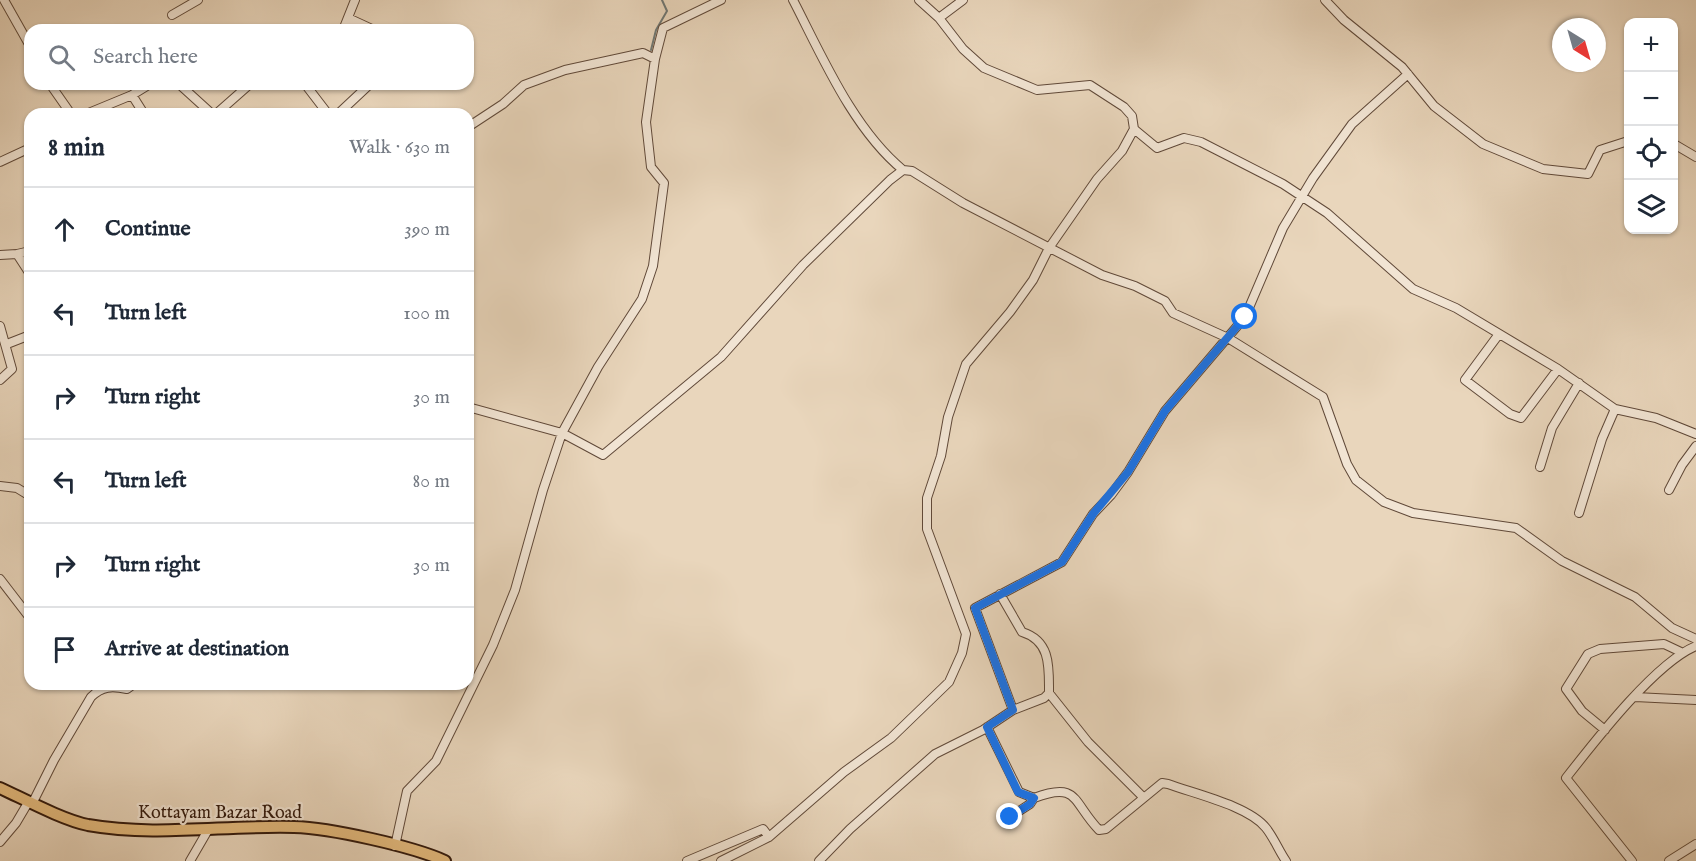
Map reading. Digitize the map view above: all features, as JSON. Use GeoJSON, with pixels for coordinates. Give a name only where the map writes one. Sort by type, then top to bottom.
{"type":"FeatureCollection","features":[{"type":"Feature","properties":{"kind":"main road","name":"Kottayam Bazar Road"},"geometry":{"type":"LineString","coordinates":[[0,788],[85,824],[96,826],[208,830],[295,827],[395,846],[445,861]]}},
{"type":"Feature","properties":{"kind":"street"},"geometry":{"type":"LineString","coordinates":[[4,0],[24,35]]}},
{"type":"Feature","properties":{"kind":"street"},"geometry":{"type":"LineString","coordinates":[[172,15],[198,0]]}},
{"type":"Feature","properties":{"kind":"street"},"geometry":{"type":"LineString","coordinates":[[346,24],[355,0]]}},
{"type":"Feature","properties":{"kind":"street"},"geometry":{"type":"LineString","coordinates":[[474,682],[515,590],[543,490],[562,433],[598,367],[642,299],[654,266],[664,183],[651,167],[646,122],[655,58],[663,28],[721,0]]}},
{"type":"Feature","properties":{"kind":"street"},"geometry":{"type":"LineString","coordinates":[[793,0],[826,67],[845,97],[880,145],[903,170],[921,176],[963,203],[1102,275],[1135,286],[1168,303],[1173,313],[1228,338],[1323,397],[1347,464],[1356,480],[1384,502],[1413,513],[1516,528],[1562,561],[1635,597],[1672,628],[1696,639]]}},
{"type":"Feature","properties":{"kind":"street"},"geometry":{"type":"LineString","coordinates":[[721,861],[769,837],[844,772],[891,738],[949,681],[962,653],[966,634],[927,528],[927,498],[941,456],[948,417],[966,364],[1016,304],[1033,280],[1049,248],[1097,179],[1122,151],[1134,129],[1132,116],[1124,107],[1090,85],[1037,90],[984,68],[963,49],[939,18],[919,0]]}},
{"type":"Feature","properties":{"kind":"street"},"geometry":{"type":"LineString","coordinates":[[939,18],[963,0]]}},
{"type":"Feature","properties":{"kind":"street"},"geometry":{"type":"LineString","coordinates":[[1325,0],[1344,20],[1408,74],[1434,106],[1483,144],[1543,169],[1588,174],[1599,150],[1624,142]]}},
{"type":"Feature","properties":{"kind":"street"},"geometry":{"type":"LineString","coordinates":[[348,18],[361,24]]}},
{"type":"Feature","properties":{"kind":"street"},"geometry":{"type":"LineString","coordinates":[[474,122],[503,104],[524,86],[565,70],[642,53],[655,58]]}},
{"type":"Feature","properties":{"kind":"street"},"geometry":{"type":"LineString","coordinates":[[960,616],[1062,562],[1093,514],[1128,472],[1165,411],[1228,338],[1253,303],[1267,262],[1301,195],[1353,124],[1408,74]]}},
{"type":"Feature","properties":{"kind":"street"},"geometry":{"type":"LineString","coordinates":[[54,90],[67,108]]}},
{"type":"Feature","properties":{"kind":"street"},"geometry":{"type":"LineString","coordinates":[[101,108],[140,90]]}},
{"type":"Feature","properties":{"kind":"street"},"geometry":{"type":"LineString","coordinates":[[185,90],[207,108]]}},
{"type":"Feature","properties":{"kind":"street"},"geometry":{"type":"LineString","coordinates":[[221,108],[243,90]]}},
{"type":"Feature","properties":{"kind":"street"},"geometry":{"type":"LineString","coordinates":[[316,90],[325,108]]}},
{"type":"Feature","properties":{"kind":"street"},"geometry":{"type":"LineString","coordinates":[[344,108],[364,90]]}},
{"type":"Feature","properties":{"kind":"street"},"geometry":{"type":"LineString","coordinates":[[132,95],[140,108]]}},
{"type":"Feature","properties":{"kind":"street"},"geometry":{"type":"LineString","coordinates":[[1134,129],[1157,148],[1184,138],[1201,142],[1301,195],[1327,213],[1413,289],[1456,308],[1579,382],[1615,409],[1656,418],[1696,434]]}},
{"type":"Feature","properties":{"kind":"street"},"geometry":{"type":"LineString","coordinates":[[1678,146],[1696,157]]}},
{"type":"Feature","properties":{"kind":"street"},"geometry":{"type":"LineString","coordinates":[[0,162],[24,151]]}},
{"type":"Feature","properties":{"kind":"street"},"geometry":{"type":"LineString","coordinates":[[474,409],[562,433],[603,455],[720,357],[803,265],[903,170]]}},
{"type":"Feature","properties":{"kind":"street"},"geometry":{"type":"LineString","coordinates":[[0,255],[24,253]]}},
{"type":"Feature","properties":{"kind":"street"},"geometry":{"type":"LineString","coordinates":[[17,255],[24,265]]}},
{"type":"Feature","properties":{"kind":"street"},"geometry":{"type":"LineString","coordinates":[[0,326],[7,344],[12,369],[0,380]]}},
{"type":"Feature","properties":{"kind":"street"},"geometry":{"type":"LineString","coordinates":[[1499,334],[1465,380],[1510,414],[1521,418],[1558,369]]}},
{"type":"Feature","properties":{"kind":"street"},"geometry":{"type":"LineString","coordinates":[[7,344],[24,337]]}},
{"type":"Feature","properties":{"kind":"street"},"geometry":{"type":"LineString","coordinates":[[1540,467],[1552,428],[1579,382]]}},
{"type":"Feature","properties":{"kind":"street"},"geometry":{"type":"LineString","coordinates":[[1579,513],[1602,439],[1615,409]]}},
{"type":"Feature","properties":{"kind":"street"},"geometry":{"type":"LineString","coordinates":[[1669,490],[1682,465],[1696,446]]}},
{"type":"Feature","properties":{"kind":"street"},"geometry":{"type":"LineString","coordinates":[[0,486],[17,488],[24,492]]}},
{"type":"Feature","properties":{"kind":"street"},"geometry":{"type":"LineString","coordinates":[[0,579],[24,610]]}},
{"type":"Feature","properties":{"kind":"street"},"geometry":{"type":"LineString","coordinates":[[1000,594],[1022,632],[1032,635],[1047,653],[1049,693],[1088,742],[1143,797]]}},
{"type":"Feature","properties":{"kind":"street"},"geometry":{"type":"LineString","coordinates":[[975,608],[1013,710]]}},
{"type":"Feature","properties":{"kind":"street"},"geometry":{"type":"LineString","coordinates":[[1605,730],[1582,711],[1566,689],[1588,654],[1600,649],[1664,644],[1681,652]]}},
{"type":"Feature","properties":{"kind":"street"},"geometry":{"type":"LineString","coordinates":[[1632,861],[1566,778],[1635,697],[1681,652],[1696,646]]}},
{"type":"Feature","properties":{"kind":"street"},"geometry":{"type":"LineString","coordinates":[[0,842],[31,802],[91,697],[98,690]]}},
{"type":"Feature","properties":{"kind":"street"},"geometry":{"type":"LineString","coordinates":[[395,846],[407,790],[436,761],[470,690]]}},
{"type":"Feature","properties":{"kind":"street"},"geometry":{"type":"LineString","coordinates":[[819,861],[850,829],[935,754],[987,727],[1013,710],[1044,698],[1049,693]]}},
{"type":"Feature","properties":{"kind":"street"},"geometry":{"type":"LineString","coordinates":[[1635,697],[1696,700]]}},
{"type":"Feature","properties":{"kind":"street"},"geometry":{"type":"LineString","coordinates":[[987,727],[1018,792],[1034,798]]}},
{"type":"Feature","properties":{"kind":"street"},"geometry":{"type":"LineString","coordinates":[[1010,817],[1030,804],[1034,798],[1056,790],[1065,792],[1080,802],[1086,817],[1102,830],[1162,783],[1238,807],[1266,828],[1286,861]]}},
{"type":"Feature","properties":{"kind":"street"},"geometry":{"type":"LineString","coordinates":[[687,861],[763,829],[769,837]]}},
{"type":"Feature","properties":{"kind":"street"},"geometry":{"type":"LineString","coordinates":[[190,861],[208,830]]}},
{"type":"Feature","properties":{"kind":"street"},"geometry":{"type":"LineString","coordinates":[[1669,861],[1696,844]]}},
{"type":"Feature","properties":{"kind":"waterway"},"geometry":{"type":"LineString","coordinates":[[651,50],[656,30],[667,11],[662,0]]}},
{"type":"Feature","properties":{"kind":"route"},"geometry":{"type":"LineString","coordinates":[[1010,817],[1030,804],[1034,798],[1018,792],[987,727],[1013,710],[977,619],[975,608],[1062,562],[1093,514],[1112,495],[1146,446],[1165,411],[1245,317]]}}]}
